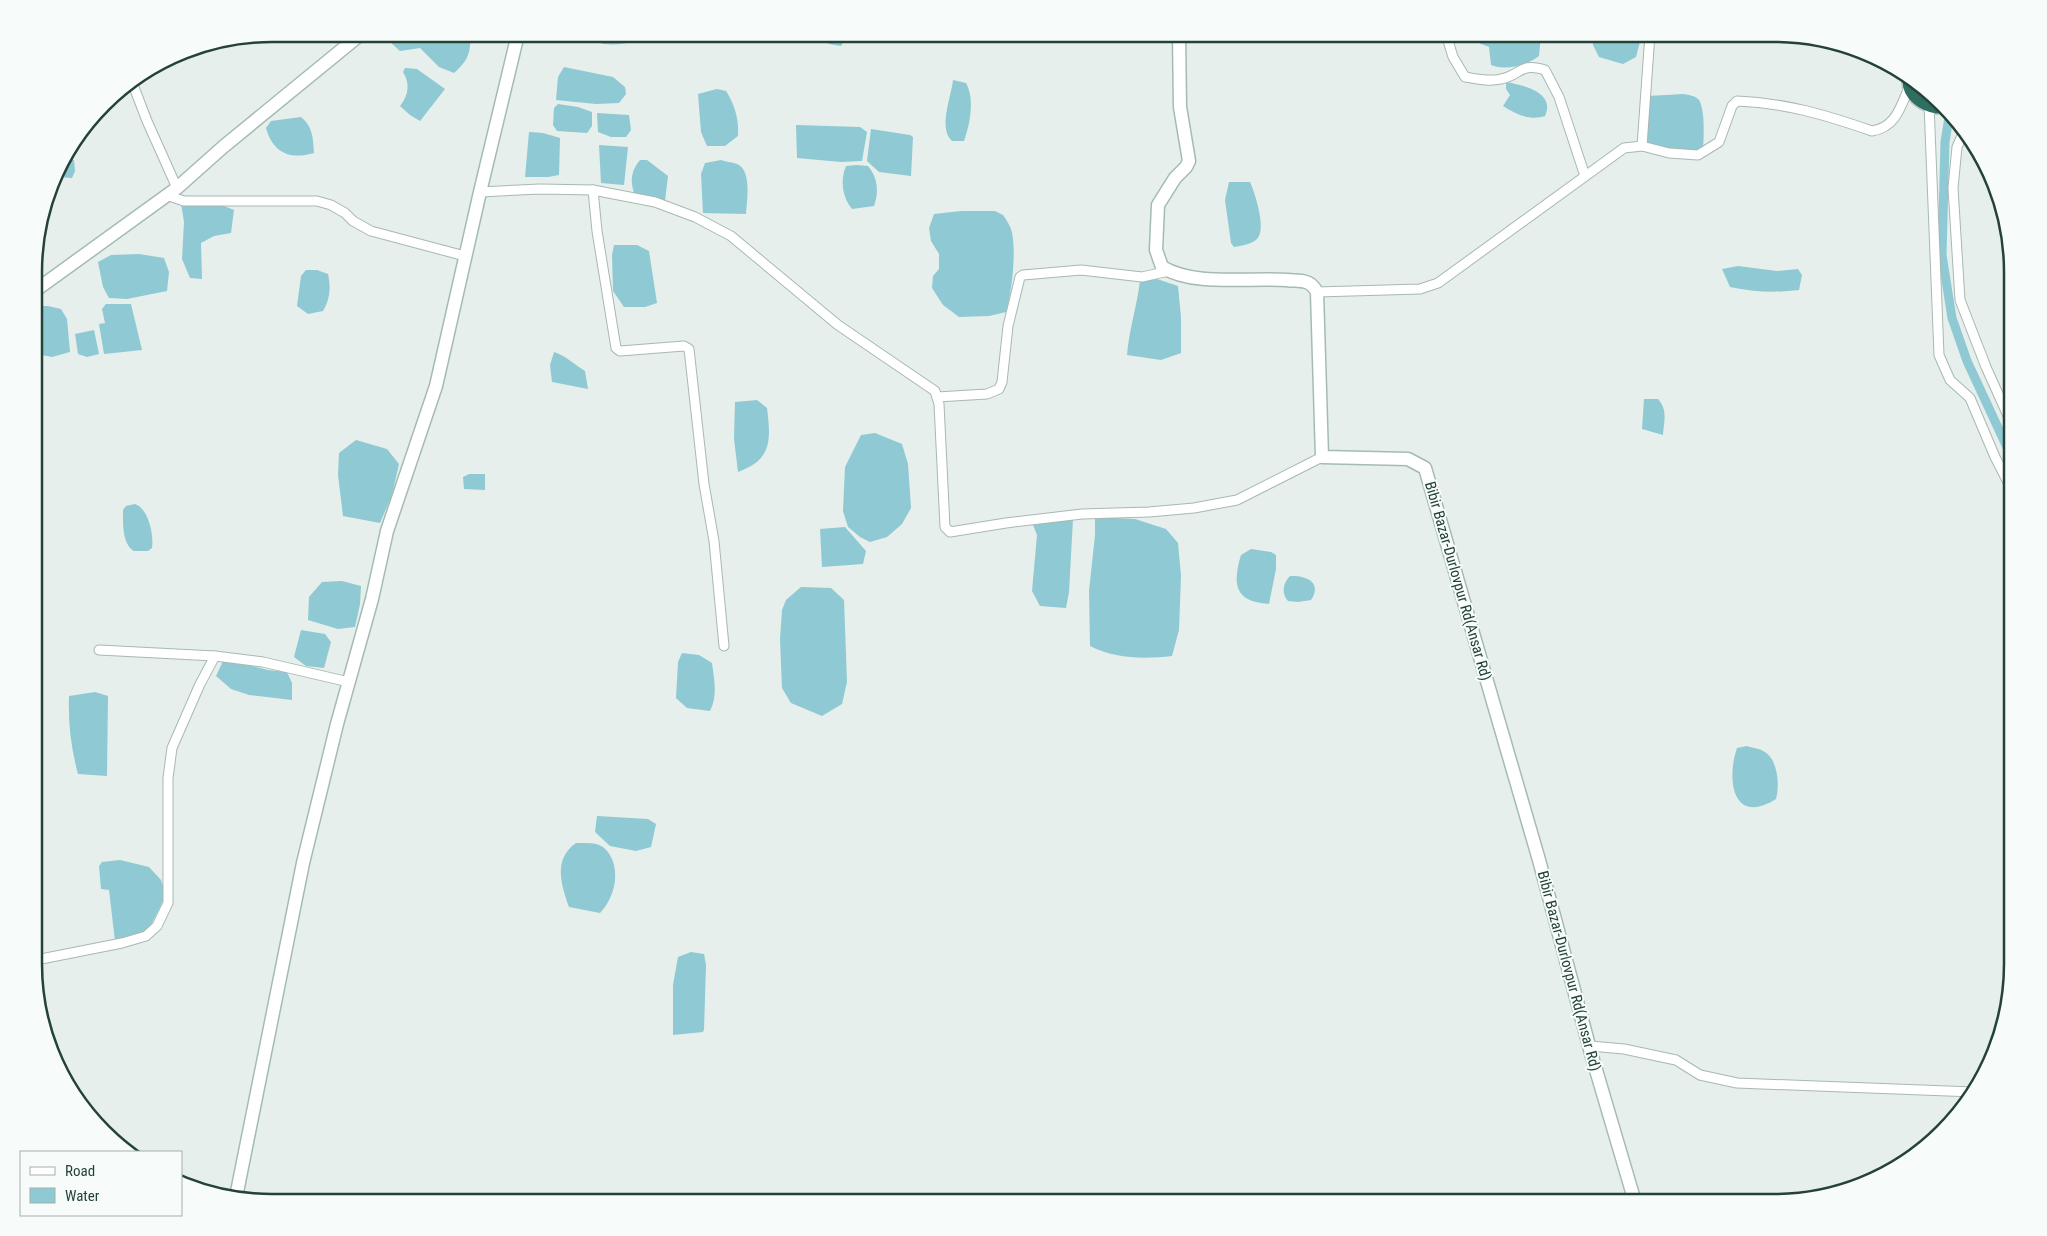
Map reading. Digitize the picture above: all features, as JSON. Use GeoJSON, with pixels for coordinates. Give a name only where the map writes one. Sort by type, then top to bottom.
{"type":"FeatureCollection","features":[{"type":"Feature","properties":{"kind":"highway"},"geometry":{"type":"LineString","coordinates":[[1913,89],[1917,97],[1930,103]]}},
{"type":"Feature","properties":{"kind":"street"},"geometry":{"type":"LineString","coordinates":[[42,286],[172,192],[351,42]]}},
{"type":"Feature","properties":{"kind":"street"},"geometry":{"type":"LineString","coordinates":[[237,1191],[303,863],[372,599],[387,531],[436,386],[516,42]]}},
{"type":"Feature","properties":{"kind":"street"},"geometry":{"type":"LineString","coordinates":[[480,192],[540,189],[593,190],[655,202],[695,217],[731,236],[838,326],[935,391],[937,397],[945,527],[950,532],[1082,514],[1194,508],[1237,500],[1322,457],[1317,292],[1313,286],[1306,282],[1278,279],[1202,279],[1169,271],[1162,267],[1156,250],[1158,205],[1175,178],[1189,161],[1180,107],[1179,42]]}},
{"type":"Feature","properties":{"kind":"street"},"geometry":{"type":"LineString","coordinates":[[1448,42],[1453,57],[1465,77],[1484,80],[1502,79],[1524,67],[1535,67],[1545,70],[1559,97],[1585,176]]}},
{"type":"Feature","properties":{"kind":"street"},"geometry":{"type":"LineString","coordinates":[[1642,146],[1649,42]]}},
{"type":"Feature","properties":{"kind":"street"},"geometry":{"type":"LineString","coordinates":[[1317,292],[1420,289],[1438,283],[1624,148],[1642,146],[1669,153],[1698,155],[1719,142],[1732,106],[1737,101],[1766,102],[1815,111],[1872,131],[1882,129],[1896,119],[1909,86]]}},
{"type":"Feature","properties":{"kind":"street"},"geometry":{"type":"LineString","coordinates":[[135,89],[172,192],[184,201],[317,201],[331,205],[371,231],[465,256]]}},
{"type":"Feature","properties":{"kind":"street"},"geometry":{"type":"LineString","coordinates":[[1933,106],[1939,355],[1950,380],[1970,398],[2004,472]]}},
{"type":"Feature","properties":{"kind":"street"},"geometry":{"type":"LineString","coordinates":[[1961,138],[1957,147],[1953,188],[1960,300],[2004,407]]}},
{"type":"Feature","properties":{"kind":"street"},"geometry":{"type":"LineString","coordinates":[[593,190],[597,231],[616,348],[620,351],[684,346],[688,349],[704,484],[714,541],[724,646]]}},
{"type":"Feature","properties":{"kind":"street"},"geometry":{"type":"LineString","coordinates":[[937,397],[987,394],[999,389],[1002,382],[1008,326],[1020,277],[1023,274],[1081,270],[1142,277],[1169,271]]}},
{"type":"Feature","properties":{"kind":"street","name":"Bibir Bazar-Durlovpur Rd(Ansar Rd)"},"geometry":{"type":"LineString","coordinates":[[1322,457],[1408,458],[1425,468],[1539,860],[1633,1194]]}},
{"type":"Feature","properties":{"kind":"street"},"geometry":{"type":"LineString","coordinates":[[99,650],[215,656],[263,662],[349,682]]}},
{"type":"Feature","properties":{"kind":"street"},"geometry":{"type":"LineString","coordinates":[[42,959],[130,941],[146,936],[157,926],[168,902],[168,778],[172,748],[200,684],[215,656]]}},
{"type":"Feature","properties":{"kind":"street"},"geometry":{"type":"LineString","coordinates":[[1590,1046],[1624,1049],[1676,1060],[1700,1076],[1736,1083],[1965,1092]]}},
{"type":"Feature","properties":{"kind":"water"},"geometry":{"type":"Polygon","coordinates":[[[390,42],[470,42],[468,56],[454,73],[439,67],[420,48],[400,51],[390,42]]]}},
{"type":"Feature","properties":{"kind":"water"},"geometry":{"type":"Polygon","coordinates":[[[597,42],[632,42],[623,44],[597,42]]]}},
{"type":"Feature","properties":{"kind":"water"},"geometry":{"type":"Polygon","coordinates":[[[826,42],[843,42],[841,46],[826,42]]]}},
{"type":"Feature","properties":{"kind":"water"},"geometry":{"type":"Polygon","coordinates":[[[1476,42],[1540,42],[1539,56],[1529,62],[1509,67],[1491,65],[1489,47],[1476,42]]]}},
{"type":"Feature","properties":{"kind":"water"},"geometry":{"type":"Polygon","coordinates":[[[1593,42],[1640,42],[1636,57],[1623,64],[1599,57],[1593,42]]]}},
{"type":"Feature","properties":{"kind":"water"},"geometry":{"type":"Polygon","coordinates":[[[564,67],[613,77],[625,87],[626,94],[619,103],[596,104],[556,100],[558,77],[564,67]]]}},
{"type":"Feature","properties":{"kind":"water"},"geometry":{"type":"Polygon","coordinates":[[[405,68],[417,69],[445,89],[420,121],[400,106],[408,89],[407,80],[403,72],[405,68]]]}},
{"type":"Feature","properties":{"kind":"water"},"geometry":{"type":"Polygon","coordinates":[[[953,80],[966,83],[969,89],[971,104],[970,120],[964,141],[952,141],[946,129],[946,112],[953,80]]]}},
{"type":"Feature","properties":{"kind":"water"},"geometry":{"type":"Polygon","coordinates":[[[1506,82],[1521,85],[1542,95],[1546,101],[1547,108],[1545,116],[1534,118],[1523,116],[1503,106],[1510,95],[1506,89],[1506,82]]]}},
{"type":"Feature","properties":{"kind":"water"},"geometry":{"type":"Polygon","coordinates":[[[717,89],[726,91],[732,102],[737,118],[738,136],[725,146],[707,146],[701,132],[698,94],[717,89]]]}},
{"type":"Feature","properties":{"kind":"water"},"geometry":{"type":"Polygon","coordinates":[[[1684,94],[1696,98],[1701,104],[1704,124],[1703,149],[1701,151],[1680,153],[1646,143],[1648,96],[1684,94]]]}},
{"type":"Feature","properties":{"kind":"water"},"geometry":{"type":"Polygon","coordinates":[[[558,104],[578,107],[592,112],[592,126],[587,133],[557,131],[553,125],[554,108],[558,104]]]}},
{"type":"Feature","properties":{"kind":"water"},"geometry":{"type":"Polygon","coordinates":[[[597,113],[629,115],[631,130],[626,137],[611,137],[598,132],[597,113]]]}},
{"type":"Feature","properties":{"kind":"water"},"geometry":{"type":"Polygon","coordinates":[[[301,117],[310,129],[314,153],[297,156],[290,155],[278,149],[269,137],[266,128],[271,121],[301,117]]]}},
{"type":"Feature","properties":{"kind":"water"},"geometry":{"type":"Polygon","coordinates":[[[796,125],[860,127],[867,132],[862,161],[841,162],[797,158],[796,125]]]}},
{"type":"Feature","properties":{"kind":"water"},"geometry":{"type":"Polygon","coordinates":[[[871,129],[913,137],[911,176],[879,172],[867,161],[871,129]]]}},
{"type":"Feature","properties":{"kind":"water"},"geometry":{"type":"Polygon","coordinates":[[[529,132],[543,133],[560,138],[559,175],[525,177],[529,132]]]}},
{"type":"Feature","properties":{"kind":"water"},"geometry":{"type":"Polygon","coordinates":[[[599,145],[628,147],[624,185],[601,183],[599,145]]]}},
{"type":"Feature","properties":{"kind":"water"},"geometry":{"type":"Polygon","coordinates":[[[72,160],[74,160],[75,171],[72,178],[63,177],[72,160]]]}},
{"type":"Feature","properties":{"kind":"water"},"geometry":{"type":"Polygon","coordinates":[[[640,160],[647,160],[668,176],[665,201],[645,198],[634,193],[632,176],[640,160]]]}},
{"type":"Feature","properties":{"kind":"water"},"geometry":{"type":"Polygon","coordinates":[[[721,160],[737,164],[742,167],[745,173],[748,186],[746,214],[703,213],[701,174],[705,163],[721,160]]]}},
{"type":"Feature","properties":{"kind":"water"},"geometry":{"type":"Polygon","coordinates":[[[846,166],[868,166],[874,175],[877,196],[874,206],[852,209],[846,199],[843,188],[844,171],[846,166]]]}},
{"type":"Feature","properties":{"kind":"water"},"geometry":{"type":"Polygon","coordinates":[[[1229,182],[1250,182],[1257,202],[1261,228],[1260,234],[1255,241],[1234,247],[1231,243],[1225,200],[1229,182]]]}},
{"type":"Feature","properties":{"kind":"water"},"geometry":{"type":"Polygon","coordinates":[[[181,203],[219,204],[234,210],[231,233],[214,236],[201,243],[202,279],[190,278],[182,259],[184,222],[181,203]]]}},
{"type":"Feature","properties":{"kind":"water"},"geometry":{"type":"Polygon","coordinates":[[[961,211],[995,211],[1003,215],[1010,227],[1013,237],[1014,258],[1012,282],[1006,312],[989,316],[959,317],[943,305],[932,288],[933,276],[939,269],[939,254],[931,241],[929,228],[934,214],[961,211]]]}},
{"type":"Feature","properties":{"kind":"water"},"geometry":{"type":"Polygon","coordinates":[[[614,245],[637,245],[649,251],[657,303],[645,307],[624,307],[613,291],[612,255],[614,245]]]}},
{"type":"Feature","properties":{"kind":"water"},"geometry":{"type":"Polygon","coordinates":[[[139,254],[164,258],[169,272],[167,291],[127,299],[109,298],[103,287],[98,262],[111,255],[139,254]]]}},
{"type":"Feature","properties":{"kind":"water"},"geometry":{"type":"Polygon","coordinates":[[[1738,266],[1777,271],[1798,269],[1802,275],[1799,290],[1764,292],[1730,287],[1722,269],[1738,266]]]}},
{"type":"Feature","properties":{"kind":"water"},"geometry":{"type":"Polygon","coordinates":[[[306,270],[317,270],[328,274],[329,293],[323,311],[308,314],[297,306],[301,276],[306,270]]]}},
{"type":"Feature","properties":{"kind":"water"},"geometry":{"type":"Polygon","coordinates":[[[1157,279],[1178,286],[1181,317],[1181,353],[1161,360],[1127,355],[1140,281],[1157,279]]]}},
{"type":"Feature","properties":{"kind":"water"},"geometry":{"type":"Polygon","coordinates":[[[106,304],[131,304],[142,350],[104,354],[99,324],[105,323],[102,309],[106,304]]]}},
{"type":"Feature","properties":{"kind":"water"},"geometry":{"type":"Polygon","coordinates":[[[42,306],[61,309],[67,319],[70,352],[52,357],[42,355],[42,306]]]}},
{"type":"Feature","properties":{"kind":"water"},"geometry":{"type":"Polygon","coordinates":[[[94,330],[99,354],[87,357],[78,354],[75,334],[94,330]]]}},
{"type":"Feature","properties":{"kind":"water"},"geometry":{"type":"Polygon","coordinates":[[[554,352],[585,371],[588,389],[552,382],[550,365],[554,352]]]}},
{"type":"Feature","properties":{"kind":"water"},"geometry":{"type":"Polygon","coordinates":[[[1644,399],[1658,399],[1661,403],[1665,416],[1663,435],[1642,429],[1644,399]]]}},
{"type":"Feature","properties":{"kind":"water"},"geometry":{"type":"Polygon","coordinates":[[[757,400],[767,408],[769,439],[767,448],[757,461],[738,472],[734,439],[735,402],[757,400]]]}},
{"type":"Feature","properties":{"kind":"water"},"geometry":{"type":"Polygon","coordinates":[[[875,433],[902,444],[908,464],[911,508],[902,524],[887,537],[870,542],[860,537],[848,527],[843,511],[845,467],[861,435],[875,433]]]}},
{"type":"Feature","properties":{"kind":"water"},"geometry":{"type":"Polygon","coordinates":[[[356,440],[387,449],[399,464],[392,495],[380,523],[343,516],[338,475],[339,453],[356,440]]]}},
{"type":"Feature","properties":{"kind":"water"},"geometry":{"type":"Polygon","coordinates":[[[469,474],[485,474],[485,490],[464,489],[463,477],[469,474]]]}},
{"type":"Feature","properties":{"kind":"water"},"geometry":{"type":"Polygon","coordinates":[[[135,504],[144,511],[150,523],[152,548],[148,551],[134,551],[130,548],[125,538],[123,510],[126,506],[135,504]]]}},
{"type":"Feature","properties":{"kind":"water"},"geometry":{"type":"Polygon","coordinates":[[[1095,517],[1135,519],[1166,529],[1178,543],[1181,576],[1179,630],[1172,656],[1151,658],[1120,656],[1090,646],[1089,591],[1095,517]]]}},
{"type":"Feature","properties":{"kind":"water"},"geometry":{"type":"Polygon","coordinates":[[[1073,519],[1069,592],[1066,608],[1040,606],[1032,591],[1037,535],[1033,525],[1073,519]]]}},
{"type":"Feature","properties":{"kind":"water"},"geometry":{"type":"Polygon","coordinates":[[[845,527],[866,551],[863,564],[822,567],[820,529],[845,527]]]}},
{"type":"Feature","properties":{"kind":"water"},"geometry":{"type":"Polygon","coordinates":[[[1251,549],[1271,552],[1276,555],[1276,569],[1269,604],[1249,600],[1239,590],[1237,575],[1241,555],[1251,549]]]}},
{"type":"Feature","properties":{"kind":"water"},"geometry":{"type":"Polygon","coordinates":[[[1290,576],[1306,578],[1314,584],[1315,589],[1311,600],[1288,601],[1284,595],[1284,588],[1290,576]]]}},
{"type":"Feature","properties":{"kind":"water"},"geometry":{"type":"Polygon","coordinates":[[[342,581],[361,586],[360,604],[355,627],[338,629],[308,620],[309,597],[322,582],[342,581]]]}},
{"type":"Feature","properties":{"kind":"water"},"geometry":{"type":"Polygon","coordinates":[[[801,587],[831,588],[844,600],[847,682],[842,704],[822,716],[791,703],[782,688],[780,639],[782,610],[786,600],[801,587]]]}},
{"type":"Feature","properties":{"kind":"water"},"geometry":{"type":"Polygon","coordinates":[[[301,630],[325,634],[331,642],[324,668],[306,666],[294,657],[301,630]]]}},
{"type":"Feature","properties":{"kind":"water"},"geometry":{"type":"Polygon","coordinates":[[[682,653],[699,655],[712,663],[715,693],[710,711],[687,708],[676,698],[678,662],[682,653]]]}},
{"type":"Feature","properties":{"kind":"water"},"geometry":{"type":"Polygon","coordinates":[[[224,659],[268,670],[287,672],[292,683],[292,700],[249,695],[231,689],[216,676],[224,659]]]}},
{"type":"Feature","properties":{"kind":"water"},"geometry":{"type":"Polygon","coordinates":[[[95,692],[108,696],[107,776],[78,774],[72,745],[69,696],[95,692]]]}},
{"type":"Feature","properties":{"kind":"water"},"geometry":{"type":"Polygon","coordinates":[[[1747,746],[1760,749],[1768,754],[1777,772],[1778,787],[1776,799],[1762,806],[1750,807],[1742,803],[1736,796],[1733,785],[1732,773],[1737,748],[1747,746]]]}},
{"type":"Feature","properties":{"kind":"water"},"geometry":{"type":"Polygon","coordinates":[[[597,816],[648,819],[656,824],[651,847],[636,851],[610,846],[595,832],[597,816]]]}},
{"type":"Feature","properties":{"kind":"water"},"geometry":{"type":"Polygon","coordinates":[[[576,843],[600,845],[609,854],[613,862],[615,880],[613,890],[606,906],[600,913],[569,907],[563,890],[562,864],[569,849],[576,843]]]}},
{"type":"Feature","properties":{"kind":"water"},"geometry":{"type":"Polygon","coordinates":[[[120,860],[149,867],[161,880],[164,889],[163,901],[149,929],[140,934],[115,941],[109,890],[101,889],[99,866],[102,862],[120,860]]]}},
{"type":"Feature","properties":{"kind":"water"},"geometry":{"type":"Polygon","coordinates":[[[691,952],[704,954],[706,965],[704,1029],[703,1032],[673,1035],[673,985],[678,957],[691,952]]]}},
{"type":"Feature","properties":{"kind":"waterway"},"geometry":{"type":"LineString","coordinates":[[1948,122],[1945,142],[1942,255],[1952,318],[1967,361],[2004,441]]}}]}
